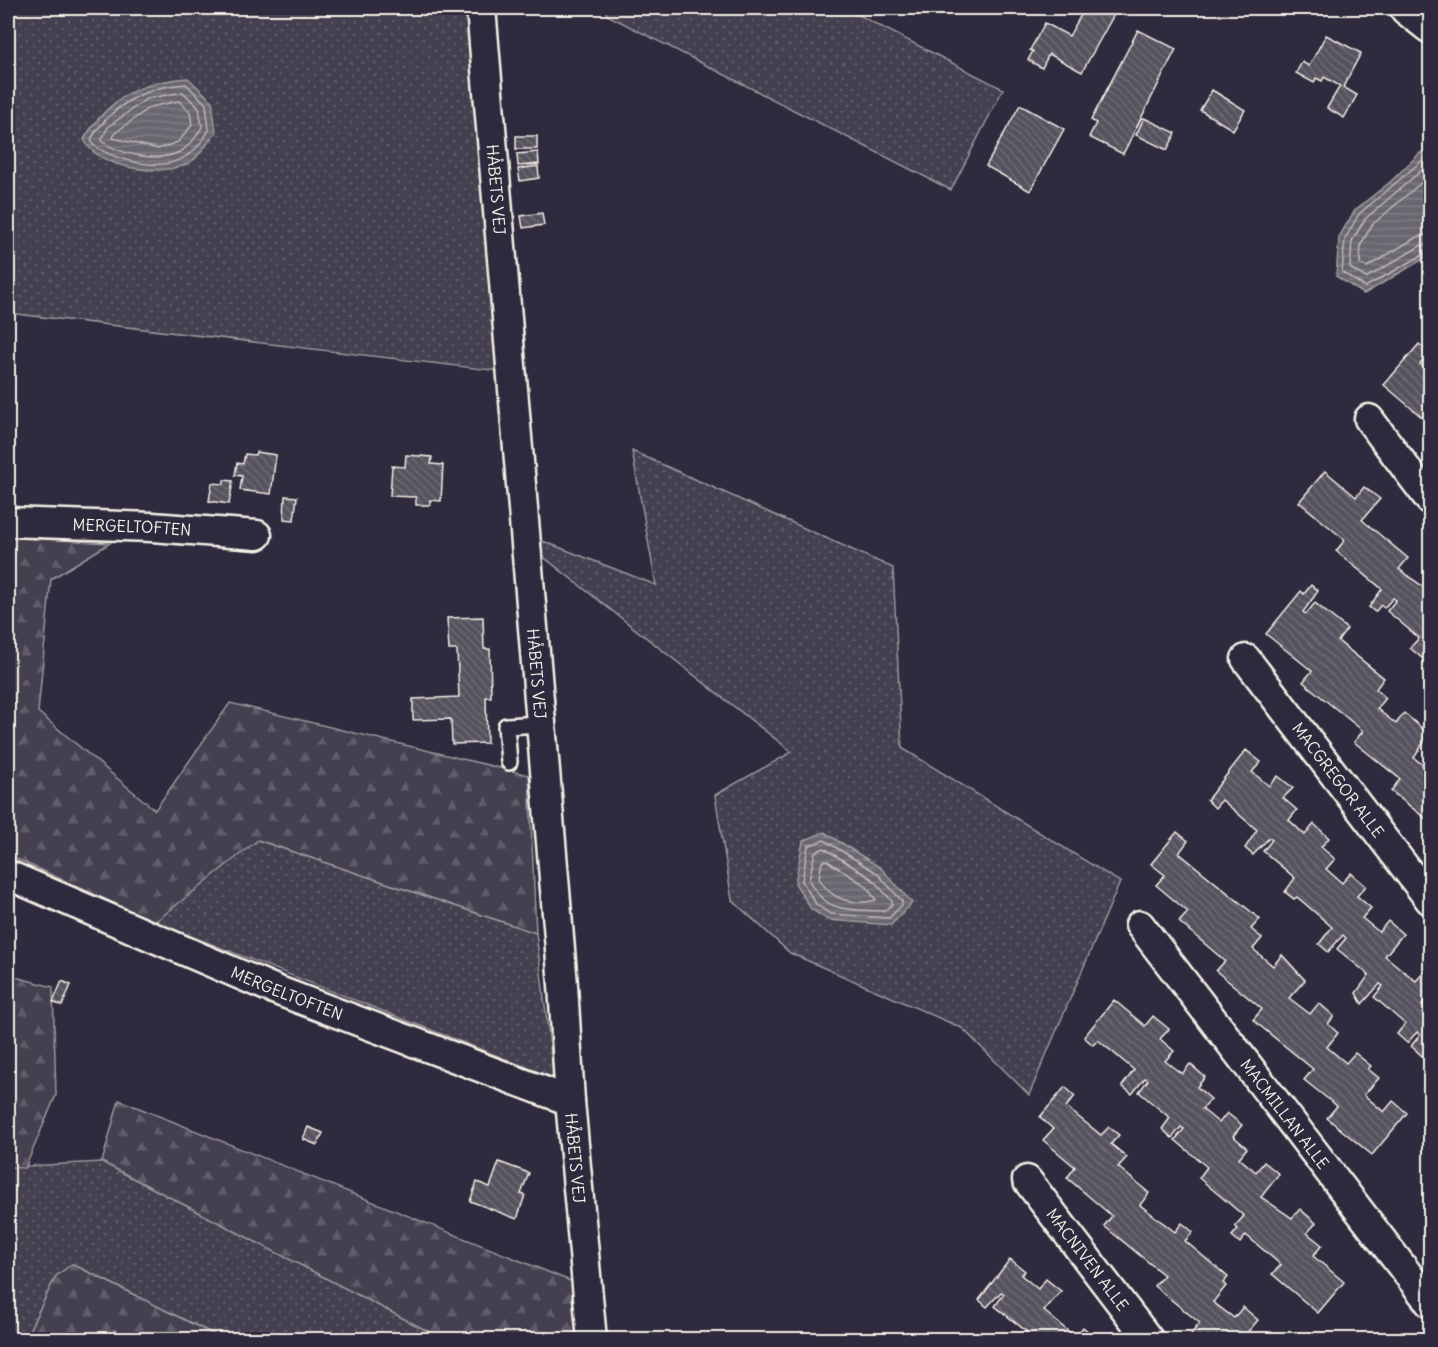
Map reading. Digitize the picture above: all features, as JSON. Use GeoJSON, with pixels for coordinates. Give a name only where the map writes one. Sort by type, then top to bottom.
{"type":"FeatureCollection","features":[{"type":"Feature","properties":{"kind":"street","name":"HÅBETS VEJ"},"geometry":{"type":"LineString","coordinates":[[481,8],[570,1101],[592,1340]]}},
{"type":"Feature","properties":{"kind":"street"},"geometry":{"type":"LineString","coordinates":[[1407,8],[1431,26]]}},
{"type":"Feature","properties":{"kind":"street"},"geometry":{"type":"LineString","coordinates":[[1369,419],[1431,500]]}},
{"type":"Feature","properties":{"kind":"street","name":"MERGELTOFTEN"},"geometry":{"type":"LineString","coordinates":[[8,522],[152,527],[257,534]]}},
{"type":"Feature","properties":{"kind":"street","name":"MACGREGOR ALLE"},"geometry":{"type":"LineString","coordinates":[[1246,659],[1431,900]]}},
{"type":"Feature","properties":{"kind":"street","name":"MERGELTOFTEN"},"geometry":{"type":"LineString","coordinates":[[8,875],[276,990],[570,1101]]}},
{"type":"Feature","properties":{"kind":"street","name":"MACMILLAN ALLE"},"geometry":{"type":"LineString","coordinates":[[1140,925],[1431,1303]]}},
{"type":"Feature","properties":{"kind":"street","name":"MACNIVEN ALLE"},"geometry":{"type":"LineString","coordinates":[[1027,1180],[1149,1340]]}},
{"type":"Feature","properties":{"kind":"lane"},"geometry":{"type":"LineString","coordinates":[[509,762],[506,726],[540,724]]}},
{"type":"Feature","properties":{"kind":"green space"},"geometry":{"type":"Polygon","coordinates":[[[8,8],[475,8],[499,371],[8,313],[8,8]]]}},
{"type":"Feature","properties":{"kind":"green space"},"geometry":{"type":"Polygon","coordinates":[[[605,8],[845,8],[1003,89],[951,190],[607,15],[605,8]]]}},
{"type":"Feature","properties":{"kind":"green space"},"geometry":{"type":"Polygon","coordinates":[[[632,451],[893,568],[902,748],[1120,882],[1029,1095],[962,1028],[790,953],[732,900],[715,795],[792,752],[541,555],[540,540],[656,585],[632,451]]]}},
{"type":"Feature","properties":{"kind":"green space"},"geometry":{"type":"Polygon","coordinates":[[[8,537],[110,543],[51,579],[38,712],[155,810],[230,703],[529,775],[536,933],[258,840],[155,922],[8,855],[8,537]]]}},
{"type":"Feature","properties":{"kind":"green space"},"geometry":{"type":"Polygon","coordinates":[[[257,840],[536,933],[554,1078],[155,922],[257,840]]]}},
{"type":"Feature","properties":{"kind":"green space"},"geometry":{"type":"Polygon","coordinates":[[[8,975],[53,987],[56,1095],[25,1168],[8,1167],[8,975]]]}},
{"type":"Feature","properties":{"kind":"green space"},"geometry":{"type":"Polygon","coordinates":[[[119,1100],[573,1282],[578,1339],[443,1339],[102,1162],[119,1100]]]}},
{"type":"Feature","properties":{"kind":"green space"},"geometry":{"type":"Polygon","coordinates":[[[102,1162],[443,1339],[223,1339],[73,1264],[56,1276],[25,1339],[8,1339],[8,1167],[102,1162]]]}},
{"type":"Feature","properties":{"kind":"green space"},"geometry":{"type":"Polygon","coordinates":[[[72,1264],[223,1339],[133,1339],[114,1330],[108,1339],[25,1339],[56,1276],[72,1264]]]}},
{"type":"Feature","properties":{"kind":"water"},"geometry":{"type":"Polygon","coordinates":[[[188,78],[212,101],[216,133],[192,161],[166,169],[133,168],[102,158],[84,139],[104,112],[128,94],[155,83],[188,78]]]}},
{"type":"Feature","properties":{"kind":"water"},"geometry":{"type":"Polygon","coordinates":[[[1430,148],[1430,255],[1364,294],[1336,276],[1339,237],[1355,210],[1390,182],[1420,153],[1430,148]]]}},
{"type":"Feature","properties":{"kind":"water"},"geometry":{"type":"Polygon","coordinates":[[[824,832],[881,868],[912,903],[891,925],[828,920],[811,909],[795,883],[803,841],[824,832]]]}},
{"type":"Feature","properties":{"kind":"building"},"geometry":{"type":"Polygon","coordinates":[[[1085,8],[1117,9],[1082,72],[1049,54],[1042,68],[1028,60],[1033,51],[1030,50],[1045,23],[1069,36],[1085,8]]]}},
{"type":"Feature","properties":{"kind":"building"},"geometry":{"type":"Polygon","coordinates":[[[1138,30],[1176,49],[1123,154],[1089,137],[1096,123],[1091,120],[1138,30]]]}},
{"type":"Feature","properties":{"kind":"building"},"geometry":{"type":"Polygon","coordinates":[[[1326,35],[1361,53],[1343,87],[1357,95],[1344,118],[1327,108],[1340,86],[1324,77],[1322,81],[1316,78],[1314,83],[1296,73],[1302,62],[1309,66],[1326,35]]]}},
{"type":"Feature","properties":{"kind":"building"},"geometry":{"type":"Polygon","coordinates":[[[1212,90],[1245,110],[1233,130],[1200,110],[1212,90]]]}},
{"type":"Feature","properties":{"kind":"building"},"geometry":{"type":"Polygon","coordinates":[[[1020,105],[1064,129],[1030,191],[986,166],[1020,105]]]}},
{"type":"Feature","properties":{"kind":"building"},"geometry":{"type":"Polygon","coordinates":[[[1144,118],[1176,133],[1167,150],[1136,135],[1144,118]]]}},
{"type":"Feature","properties":{"kind":"building"},"geometry":{"type":"Polygon","coordinates":[[[516,136],[537,136],[537,149],[516,149],[516,136]]]}},
{"type":"Feature","properties":{"kind":"building"},"geometry":{"type":"Polygon","coordinates":[[[538,152],[539,164],[518,166],[517,154],[538,152]]]}},
{"type":"Feature","properties":{"kind":"building"},"geometry":{"type":"Polygon","coordinates":[[[538,166],[539,178],[520,181],[518,169],[538,166]]]}},
{"type":"Feature","properties":{"kind":"building"},"geometry":{"type":"Polygon","coordinates":[[[542,213],[544,225],[523,228],[521,216],[542,213]]]}},
{"type":"Feature","properties":{"kind":"building"},"geometry":{"type":"Polygon","coordinates":[[[1419,344],[1430,353],[1420,364],[1430,371],[1430,424],[1384,385],[1419,344]]]}},
{"type":"Feature","properties":{"kind":"building"},"geometry":{"type":"Polygon","coordinates":[[[1430,424],[1430,441],[1422,434],[1430,424]]]}},
{"type":"Feature","properties":{"kind":"building"},"geometry":{"type":"Polygon","coordinates":[[[256,452],[276,455],[271,494],[240,490],[242,476],[235,475],[237,463],[243,464],[245,454],[255,455],[256,452]]]}},
{"type":"Feature","properties":{"kind":"building"},"geometry":{"type":"Polygon","coordinates":[[[406,455],[432,457],[431,464],[443,465],[441,501],[430,500],[430,505],[416,505],[416,497],[390,496],[392,466],[405,467],[406,455]]]}},
{"type":"Feature","properties":{"kind":"building"},"geometry":{"type":"Polygon","coordinates":[[[1325,471],[1356,497],[1364,487],[1380,499],[1362,520],[1408,558],[1399,569],[1430,592],[1430,665],[1410,648],[1419,638],[1387,611],[1396,600],[1393,598],[1384,608],[1381,605],[1375,612],[1369,607],[1382,589],[1336,551],[1345,540],[1299,502],[1325,471]]]}},
{"type":"Feature","properties":{"kind":"building"},"geometry":{"type":"Polygon","coordinates":[[[224,480],[233,481],[229,504],[209,501],[212,483],[224,484],[224,480]]]}},
{"type":"Feature","properties":{"kind":"building"},"geometry":{"type":"Polygon","coordinates":[[[285,496],[297,497],[294,520],[284,519],[285,496]]]}},
{"type":"Feature","properties":{"kind":"building"},"geometry":{"type":"Polygon","coordinates":[[[1311,585],[1318,591],[1303,612],[1306,614],[1315,603],[1347,629],[1338,641],[1384,678],[1376,689],[1386,698],[1377,709],[1396,724],[1404,713],[1429,734],[1414,758],[1430,770],[1430,822],[1391,791],[1400,779],[1354,742],[1363,731],[1303,682],[1312,671],[1266,634],[1301,591],[1304,594],[1311,585]]]}},
{"type":"Feature","properties":{"kind":"building"},"geometry":{"type":"Polygon","coordinates":[[[483,617],[484,649],[490,649],[491,697],[486,697],[487,743],[452,744],[451,719],[413,720],[413,699],[459,697],[457,650],[449,650],[447,618],[483,617]]]}},
{"type":"Feature","properties":{"kind":"building"},"geometry":{"type":"Polygon","coordinates":[[[1246,750],[1261,762],[1252,772],[1269,786],[1278,776],[1293,788],[1283,798],[1297,810],[1289,820],[1305,835],[1314,824],[1329,838],[1321,847],[1335,859],[1326,869],[1342,883],[1351,873],[1366,886],[1357,896],[1371,908],[1362,918],[1379,932],[1388,921],[1403,934],[1385,956],[1416,981],[1425,971],[1430,975],[1430,994],[1422,1005],[1430,1012],[1430,1063],[1411,1046],[1420,1035],[1417,1032],[1407,1043],[1397,1034],[1405,1024],[1374,997],[1383,986],[1380,984],[1362,1004],[1356,993],[1369,975],[1337,949],[1346,938],[1343,935],[1328,952],[1319,944],[1332,927],[1297,897],[1294,899],[1285,892],[1295,878],[1263,851],[1272,840],[1269,838],[1253,855],[1245,848],[1257,830],[1222,800],[1215,808],[1207,800],[1246,750]]]}},
{"type":"Feature","properties":{"kind":"building"},"geometry":{"type":"Polygon","coordinates":[[[1177,832],[1188,841],[1179,853],[1260,919],[1251,929],[1262,938],[1253,949],[1273,966],[1282,955],[1305,980],[1289,998],[1310,1014],[1319,1003],[1334,1016],[1328,1024],[1338,1033],[1327,1047],[1346,1063],[1355,1053],[1371,1066],[1368,1069],[1379,1078],[1364,1095],[1384,1112],[1393,1101],[1407,1113],[1372,1155],[1327,1118],[1337,1106],[1304,1080],[1313,1069],[1253,1020],[1262,1009],[1216,971],[1225,961],[1179,922],[1188,912],[1156,885],[1165,875],[1151,864],[1177,832]]]}},
{"type":"Feature","properties":{"kind":"building"},"geometry":{"type":"Polygon","coordinates":[[[62,981],[71,985],[62,1006],[53,1002],[62,981]]]}},
{"type":"Feature","properties":{"kind":"building"},"geometry":{"type":"Polygon","coordinates":[[[1114,1000],[1145,1026],[1153,1016],[1169,1029],[1160,1039],[1174,1051],[1165,1061],[1182,1074],[1190,1064],[1205,1077],[1197,1087],[1211,1099],[1202,1109],[1219,1123],[1227,1113],[1242,1125],[1233,1136],[1247,1148],[1239,1158],[1256,1172],[1264,1162],[1279,1174],[1261,1197],[1292,1218],[1300,1209],[1316,1223],[1307,1233],[1322,1245],[1313,1256],[1344,1282],[1318,1313],[1272,1274],[1281,1265],[1246,1235],[1240,1243],[1232,1236],[1238,1229],[1235,1226],[1244,1216],[1199,1178],[1207,1167],[1175,1140],[1184,1129],[1181,1127],[1172,1138],[1162,1129],[1170,1118],[1139,1092],[1148,1080],[1145,1078],[1132,1094],[1122,1086],[1134,1070],[1098,1040],[1093,1045],[1084,1037],[1114,1000]]]}},
{"type":"Feature","properties":{"kind":"building"},"geometry":{"type":"Polygon","coordinates":[[[1065,1087],[1075,1096],[1066,1107],[1101,1135],[1109,1127],[1119,1135],[1111,1144],[1127,1157],[1118,1167],[1149,1193],[1140,1205],[1175,1232],[1182,1223],[1193,1232],[1185,1241],[1228,1277],[1223,1283],[1226,1286],[1213,1302],[1234,1318],[1243,1307],[1258,1320],[1241,1340],[1197,1340],[1191,1334],[1200,1323],[1154,1286],[1164,1275],[1104,1226],[1112,1216],[1067,1178],[1075,1167],[1043,1140],[1053,1129],[1040,1117],[1065,1087]]]}},
{"type":"Feature","properties":{"kind":"building"},"geometry":{"type":"Polygon","coordinates":[[[308,1127],[323,1133],[317,1145],[303,1139],[308,1127]]]}},
{"type":"Feature","properties":{"kind":"building"},"geometry":{"type":"Polygon","coordinates":[[[499,1162],[529,1173],[521,1194],[525,1195],[517,1219],[470,1201],[477,1182],[490,1187],[499,1162]]]}},
{"type":"Feature","properties":{"kind":"building"},"geometry":{"type":"Polygon","coordinates":[[[1010,1259],[1025,1271],[1021,1275],[1038,1289],[1046,1279],[1061,1291],[1044,1311],[1075,1337],[1083,1327],[1098,1340],[1021,1340],[1027,1332],[995,1306],[1004,1294],[1001,1292],[987,1307],[979,1300],[1010,1259]]]}}]}
